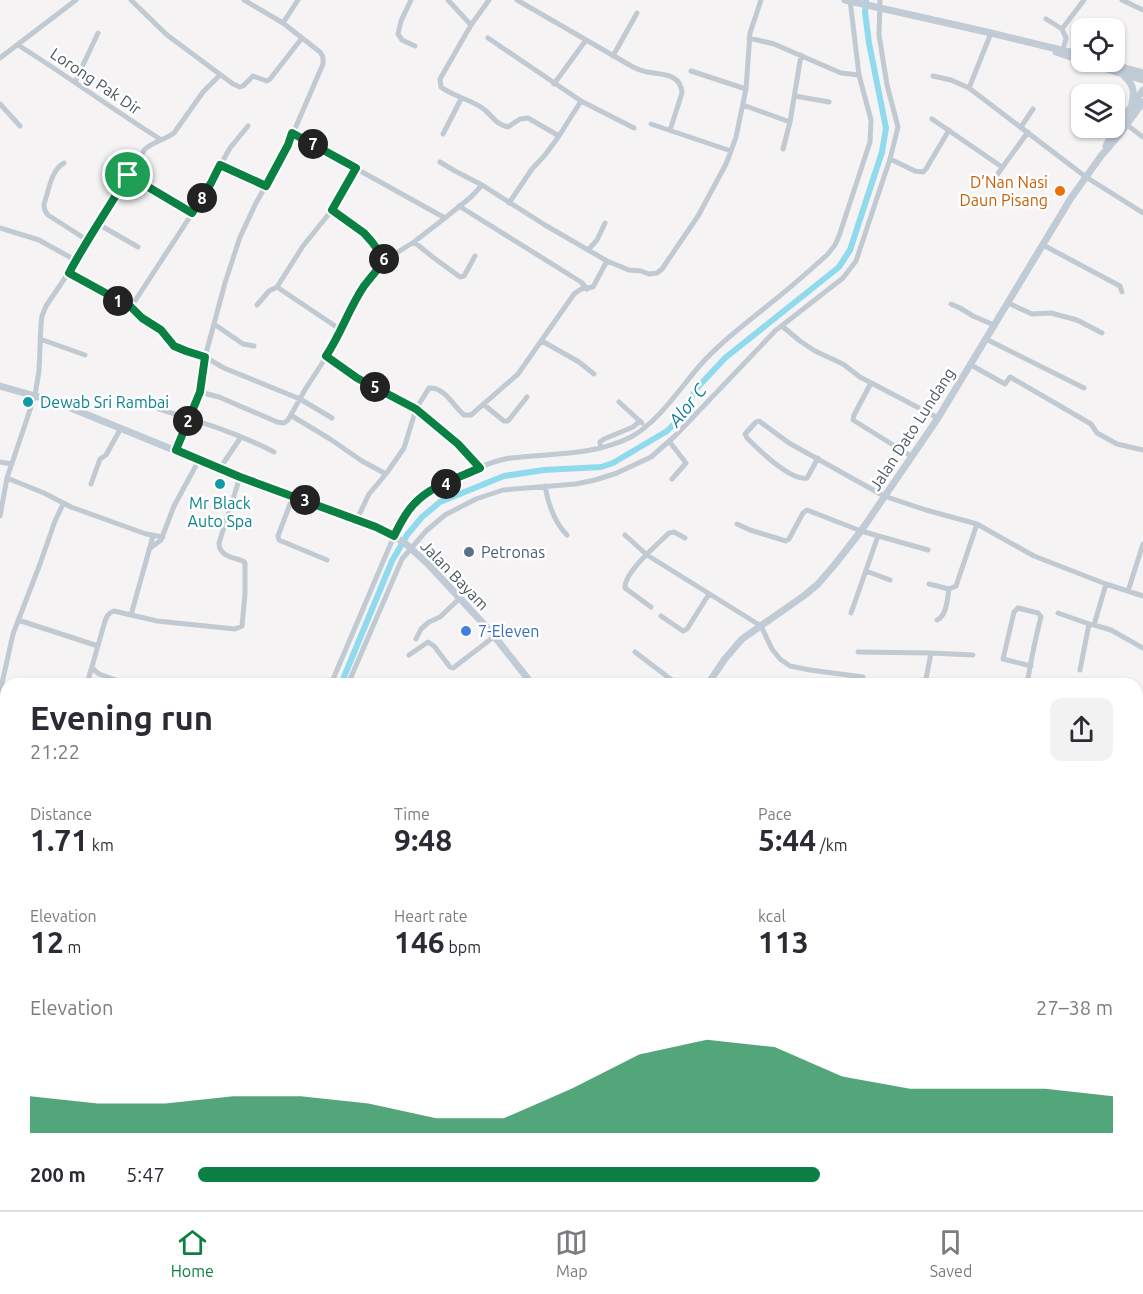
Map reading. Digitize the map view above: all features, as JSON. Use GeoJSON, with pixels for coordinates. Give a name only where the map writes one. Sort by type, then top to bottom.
{"type":"FeatureCollection","features":[{"type":"Feature","properties":{"kind":"main road"},"geometry":{"type":"LineString","coordinates":[[851,1],[877,4],[1071,52]]}},
{"type":"Feature","properties":{"kind":"main road"},"geometry":{"type":"LineString","coordinates":[[1040,45],[1071,57]]}},
{"type":"Feature","properties":{"kind":"main road"},"geometry":{"type":"LineString","coordinates":[[1125,70],[1143,71]]}},
{"type":"Feature","properties":{"kind":"main road"},"geometry":{"type":"LineString","coordinates":[[1125,71],[1143,80]]}},
{"type":"Feature","properties":{"kind":"main road"},"geometry":{"type":"LineString","coordinates":[[1123,72],[1134,90],[1138,106]]}},
{"type":"Feature","properties":{"kind":"main road","name":"Jalan Dato Lundang"},"geometry":{"type":"LineString","coordinates":[[712,678],[735,647],[818,584],[861,531],[938,418],[1071,198],[1126,125],[1138,106],[1143,90]]}},
{"type":"Feature","properties":{"kind":"main road","name":"Jalan Dato Lundang"},"geometry":{"type":"LineString","coordinates":[[1101,156],[1114,131],[1138,106]]}},
{"type":"Feature","properties":{"kind":"main road","name":"Jalan Bayam"},"geometry":{"type":"LineString","coordinates":[[0,386],[56,402],[240,477],[357,519],[396,537],[409,546],[450,586],[495,636],[527,678]]}},
{"type":"Feature","properties":{"kind":"street","name":"Lorong Pak Dir"},"geometry":{"type":"LineString","coordinates":[[0,58],[76,0]]}},
{"type":"Feature","properties":{"kind":"street"},"geometry":{"type":"LineString","coordinates":[[130,0],[167,35],[219,75],[240,87],[253,76],[267,81],[302,38]]}},
{"type":"Feature","properties":{"kind":"street"},"geometry":{"type":"LineString","coordinates":[[176,450],[200,392],[205,357],[240,237],[288,145],[323,64],[320,51],[283,23],[244,0]]}},
{"type":"Feature","properties":{"kind":"street"},"geometry":{"type":"LineString","coordinates":[[283,23],[298,0]]}},
{"type":"Feature","properties":{"kind":"street"},"geometry":{"type":"LineString","coordinates":[[411,0],[401,21],[398,34],[402,40],[415,46]]}},
{"type":"Feature","properties":{"kind":"street"},"geometry":{"type":"LineString","coordinates":[[448,0],[471,25]]}},
{"type":"Feature","properties":{"kind":"street"},"geometry":{"type":"LineString","coordinates":[[489,0],[471,25],[440,81],[441,87],[484,110],[504,127],[520,119],[528,118],[559,136]]}},
{"type":"Feature","properties":{"kind":"street"},"geometry":{"type":"LineString","coordinates":[[517,0],[633,67],[672,76],[679,83],[682,93],[670,130]]}},
{"type":"Feature","properties":{"kind":"street"},"geometry":{"type":"LineString","coordinates":[[440,162],[607,261],[630,270],[657,273],[698,216],[732,151],[746,89],[749,38],[761,0]]}},
{"type":"Feature","properties":{"kind":"street"},"geometry":{"type":"LineString","coordinates":[[1062,29],[1084,0]]}},
{"type":"Feature","properties":{"kind":"street"},"geometry":{"type":"LineString","coordinates":[[1122,0],[1143,10]]}},
{"type":"Feature","properties":{"kind":"street"},"geometry":{"type":"LineString","coordinates":[[334,678],[403,518],[416,501],[436,488],[494,462],[574,454],[601,448],[631,436],[646,426],[671,401],[702,362],[718,347],[821,261],[835,245],[870,142],[871,120],[859,75],[851,1]]}},
{"type":"Feature","properties":{"kind":"street"},"geometry":{"type":"LineString","coordinates":[[351,678],[409,546],[445,515],[476,499],[503,490],[576,484],[595,480],[617,473],[651,457],[782,326],[851,270],[890,159],[898,128],[887,85],[879,35],[877,4]]}},
{"type":"Feature","properties":{"kind":"street"},"geometry":{"type":"LineString","coordinates":[[613,56],[637,13]]}},
{"type":"Feature","properties":{"kind":"street"},"geometry":{"type":"LineString","coordinates":[[1046,19],[1062,29],[1066,38],[1063,50]]}},
{"type":"Feature","properties":{"kind":"street"},"geometry":{"type":"LineString","coordinates":[[75,82],[98,33]]}},
{"type":"Feature","properties":{"kind":"street"},"geometry":{"type":"LineString","coordinates":[[969,88],[991,33]]}},
{"type":"Feature","properties":{"kind":"street"},"geometry":{"type":"LineString","coordinates":[[488,38],[582,101],[634,128]]}},
{"type":"Feature","properties":{"kind":"street"},"geometry":{"type":"LineString","coordinates":[[749,38],[774,44],[841,73],[859,75]]}},
{"type":"Feature","properties":{"kind":"street"},"geometry":{"type":"LineString","coordinates":[[555,84],[586,40]]}},
{"type":"Feature","properties":{"kind":"street","name":"Lorong Pak Dir"},"geometry":{"type":"LineString","coordinates":[[18,45],[160,139]]}},
{"type":"Feature","properties":{"kind":"street"},"geometry":{"type":"LineString","coordinates":[[783,149],[795,96],[801,55]]}},
{"type":"Feature","properties":{"kind":"street"},"geometry":{"type":"LineString","coordinates":[[691,71],[746,89]]}},
{"type":"Feature","properties":{"kind":"street"},"geometry":{"type":"LineString","coordinates":[[0,516],[12,464],[35,395],[39,371],[40,324],[46,306],[69,273],[87,240],[145,149],[174,133],[203,92],[219,75]]}},
{"type":"Feature","properties":{"kind":"street"},"geometry":{"type":"LineString","coordinates":[[933,76],[951,80],[969,88],[1086,177],[1143,213]]}},
{"type":"Feature","properties":{"kind":"street"},"geometry":{"type":"LineString","coordinates":[[795,96],[829,102]]}},
{"type":"Feature","properties":{"kind":"street"},"geometry":{"type":"LineString","coordinates":[[444,134],[461,99]]}},
{"type":"Feature","properties":{"kind":"street"},"geometry":{"type":"LineString","coordinates":[[509,203],[582,101]]}},
{"type":"Feature","properties":{"kind":"street"},"geometry":{"type":"LineString","coordinates":[[0,104],[20,126]]}},
{"type":"Feature","properties":{"kind":"street"},"geometry":{"type":"LineString","coordinates":[[743,105],[790,122]]}},
{"type":"Feature","properties":{"kind":"street"},"geometry":{"type":"LineString","coordinates":[[1021,127],[1033,109]]}},
{"type":"Feature","properties":{"kind":"street"},"geometry":{"type":"LineString","coordinates":[[932,119],[1002,167]]}},
{"type":"Feature","properties":{"kind":"street"},"geometry":{"type":"LineString","coordinates":[[651,124],[732,151]]}},
{"type":"Feature","properties":{"kind":"street"},"geometry":{"type":"LineString","coordinates":[[1126,125],[1143,137]]}},
{"type":"Feature","properties":{"kind":"street"},"geometry":{"type":"LineString","coordinates":[[131,307],[211,183],[230,148],[248,126]]}},
{"type":"Feature","properties":{"kind":"street"},"geometry":{"type":"LineString","coordinates":[[890,159],[915,171],[923,172],[949,130]]}},
{"type":"Feature","properties":{"kind":"street"},"geometry":{"type":"LineString","coordinates":[[989,186],[1028,132]]}},
{"type":"Feature","properties":{"kind":"street"},"geometry":{"type":"LineString","coordinates":[[292,133],[445,218]]}},
{"type":"Feature","properties":{"kind":"street"},"geometry":{"type":"LineString","coordinates":[[64,163],[59,166],[53,176],[44,209],[48,215],[87,240]]}},
{"type":"Feature","properties":{"kind":"street"},"geometry":{"type":"LineString","coordinates":[[220,165],[266,186]]}},
{"type":"Feature","properties":{"kind":"street"},"geometry":{"type":"LineString","coordinates":[[257,305],[269,291],[277,287],[303,246],[332,210],[356,168]]}},
{"type":"Feature","properties":{"kind":"street"},"geometry":{"type":"LineString","coordinates":[[128,175],[192,213]]}},
{"type":"Feature","properties":{"kind":"street"},"geometry":{"type":"LineString","coordinates":[[200,392],[219,397],[284,423],[291,416],[342,330],[364,286],[385,260],[414,242],[482,185]]}},
{"type":"Feature","properties":{"kind":"street"},"geometry":{"type":"LineString","coordinates":[[459,206],[576,279],[587,289]]}},
{"type":"Feature","properties":{"kind":"street"},"geometry":{"type":"LineString","coordinates":[[332,210],[364,233],[385,260]]}},
{"type":"Feature","properties":{"kind":"street"},"geometry":{"type":"LineString","coordinates":[[588,250],[597,240],[605,223]]}},
{"type":"Feature","properties":{"kind":"street"},"geometry":{"type":"LineString","coordinates":[[98,224],[138,247]]}},
{"type":"Feature","properties":{"kind":"street"},"geometry":{"type":"LineString","coordinates":[[0,228],[39,240],[75,260]]}},
{"type":"Feature","properties":{"kind":"street"},"geometry":{"type":"LineString","coordinates":[[414,242],[460,277],[464,276],[475,256]]}},
{"type":"Feature","properties":{"kind":"street"},"geometry":{"type":"LineString","coordinates":[[1043,245],[1120,286],[1122,292]]}},
{"type":"Feature","properties":{"kind":"street"},"geometry":{"type":"LineString","coordinates":[[357,519],[369,494],[404,448],[416,409],[429,388],[441,391],[464,415],[471,415],[518,374],[574,294],[581,289],[593,287],[607,261]]}},
{"type":"Feature","properties":{"kind":"street"},"geometry":{"type":"LineString","coordinates":[[69,273],[131,307],[142,318],[161,330],[174,346],[205,357],[224,368],[300,399],[332,418]]}},
{"type":"Feature","properties":{"kind":"street"},"geometry":{"type":"LineString","coordinates":[[277,287],[342,330]]}},
{"type":"Feature","properties":{"kind":"street"},"geometry":{"type":"LineString","coordinates":[[1008,303],[1032,314],[1051,313],[1077,320],[1102,333]]}},
{"type":"Feature","properties":{"kind":"street"},"geometry":{"type":"LineString","coordinates":[[951,304],[994,325]]}},
{"type":"Feature","properties":{"kind":"street"},"geometry":{"type":"LineString","coordinates":[[214,324],[243,344],[254,346]]}},
{"type":"Feature","properties":{"kind":"street"},"geometry":{"type":"LineString","coordinates":[[782,326],[815,351],[843,364],[860,377],[938,418]]}},
{"type":"Feature","properties":{"kind":"street"},"geometry":{"type":"LineString","coordinates":[[40,339],[85,355]]}},
{"type":"Feature","properties":{"kind":"street"},"geometry":{"type":"LineString","coordinates":[[986,339],[1084,388]]}},
{"type":"Feature","properties":{"kind":"street"},"geometry":{"type":"LineString","coordinates":[[542,341],[579,362],[594,374]]}},
{"type":"Feature","properties":{"kind":"street"},"geometry":{"type":"LineString","coordinates":[[326,356],[357,378],[416,409],[458,444],[480,468]]}},
{"type":"Feature","properties":{"kind":"street"},"geometry":{"type":"LineString","coordinates":[[970,364],[1005,384],[1010,377],[1091,424],[1097,433],[1117,444],[1143,450]]}},
{"type":"Feature","properties":{"kind":"street"},"geometry":{"type":"LineString","coordinates":[[871,383],[853,420],[911,456]]}},
{"type":"Feature","properties":{"kind":"street"},"geometry":{"type":"LineString","coordinates":[[483,404],[506,421],[527,397]]}},
{"type":"Feature","properties":{"kind":"street"},"geometry":{"type":"LineString","coordinates":[[619,402],[646,426]]}},
{"type":"Feature","properties":{"kind":"street"},"geometry":{"type":"LineString","coordinates":[[159,409],[241,437],[274,452]]}},
{"type":"Feature","properties":{"kind":"street"},"geometry":{"type":"LineString","coordinates":[[291,416],[386,474]]}},
{"type":"Feature","properties":{"kind":"street"},"geometry":{"type":"LineString","coordinates":[[601,448],[600,442],[604,439],[633,427],[640,421]]}},
{"type":"Feature","properties":{"kind":"street"},"geometry":{"type":"LineString","coordinates":[[818,458],[807,478],[803,479],[772,461],[747,438],[746,432],[759,421],[789,443],[818,458],[884,496],[977,524],[1034,556],[1143,596]]}},
{"type":"Feature","properties":{"kind":"street"},"geometry":{"type":"LineString","coordinates":[[90,484],[100,459],[106,454],[121,428]]}},
{"type":"Feature","properties":{"kind":"street"},"geometry":{"type":"LineString","coordinates":[[220,468],[241,437]]}},
{"type":"Feature","properties":{"kind":"street"},"geometry":{"type":"LineString","coordinates":[[669,441],[686,463],[672,479]]}},
{"type":"Feature","properties":{"kind":"street"},"geometry":{"type":"LineString","coordinates":[[149,549],[163,537],[174,506],[199,460]]}},
{"type":"Feature","properties":{"kind":"street"},"geometry":{"type":"LineString","coordinates":[[0,462],[12,464]]}},
{"type":"Feature","properties":{"kind":"street"},"geometry":{"type":"LineString","coordinates":[[89,678],[108,615],[114,611],[157,621],[235,629],[242,626],[245,563],[222,554],[219,549],[240,477]]}},
{"type":"Feature","properties":{"kind":"street"},"geometry":{"type":"LineString","coordinates":[[8,478],[44,493],[63,504],[121,526],[163,537]]}},
{"type":"Feature","properties":{"kind":"street"},"geometry":{"type":"LineString","coordinates":[[545,486],[549,506],[562,531],[567,535]]}},
{"type":"Feature","properties":{"kind":"street"},"geometry":{"type":"LineString","coordinates":[[293,496],[279,540],[327,560]]}},
{"type":"Feature","properties":{"kind":"street"},"geometry":{"type":"LineString","coordinates":[[3,678],[13,634],[63,504]]}},
{"type":"Feature","properties":{"kind":"street"},"geometry":{"type":"LineString","coordinates":[[737,524],[786,541],[807,510],[861,531],[928,550]]}},
{"type":"Feature","properties":{"kind":"street"},"geometry":{"type":"LineString","coordinates":[[929,584],[949,589],[956,586],[977,524]]}},
{"type":"Feature","properties":{"kind":"street"},"geometry":{"type":"LineString","coordinates":[[651,607],[625,588],[624,584],[633,569],[671,532],[678,533],[685,538]]}},
{"type":"Feature","properties":{"kind":"street"},"geometry":{"type":"LineString","coordinates":[[625,535],[647,555],[761,626],[772,649],[790,666],[864,677]]}},
{"type":"Feature","properties":{"kind":"street"},"geometry":{"type":"LineString","coordinates":[[131,615],[153,536]]}},
{"type":"Feature","properties":{"kind":"street"},"geometry":{"type":"LineString","coordinates":[[851,613],[878,536]]}},
{"type":"Feature","properties":{"kind":"street"},"geometry":{"type":"LineString","coordinates":[[1128,591],[1143,544]]}},
{"type":"Feature","properties":{"kind":"street"},"geometry":{"type":"LineString","coordinates":[[866,571],[890,580]]}},
{"type":"Feature","properties":{"kind":"street"},"geometry":{"type":"LineString","coordinates":[[1080,670],[1091,625],[1106,584]]}},
{"type":"Feature","properties":{"kind":"street"},"geometry":{"type":"LineString","coordinates":[[937,620],[944,612],[949,589]]}},
{"type":"Feature","properties":{"kind":"street"},"geometry":{"type":"LineString","coordinates":[[661,616],[683,631],[687,629],[708,594]]}},
{"type":"Feature","properties":{"kind":"street"},"geometry":{"type":"LineString","coordinates":[[416,639],[421,629],[440,617],[460,598]]}},
{"type":"Feature","properties":{"kind":"street"},"geometry":{"type":"LineString","coordinates":[[1029,678],[1031,666],[1036,633],[1041,617],[1038,613],[1018,609],[1014,612],[1003,659],[1031,666]]}},
{"type":"Feature","properties":{"kind":"street"},"geometry":{"type":"LineString","coordinates":[[1058,613],[1111,630],[1143,648]]}},
{"type":"Feature","properties":{"kind":"street"},"geometry":{"type":"LineString","coordinates":[[18,620],[98,646]]}},
{"type":"Feature","properties":{"kind":"street"},"geometry":{"type":"LineString","coordinates":[[409,656],[428,642],[453,668],[495,636]]}},
{"type":"Feature","properties":{"kind":"street"},"geometry":{"type":"LineString","coordinates":[[636,652],[669,678]]}},
{"type":"Feature","properties":{"kind":"street"},"geometry":{"type":"LineString","coordinates":[[858,652],[973,655]]}},
{"type":"Feature","properties":{"kind":"street"},"geometry":{"type":"LineString","coordinates":[[927,678],[931,653]]}},
{"type":"Feature","properties":{"kind":"street"},"geometry":{"type":"LineString","coordinates":[[92,668],[99,675],[108,678]]}},
{"type":"Feature","properties":{"kind":"waterway","name":"Alor C"},"geometry":{"type":"LineString","coordinates":[[343,678],[392,561],[407,535],[422,517],[440,502],[504,476],[544,470],[601,467],[613,463],[667,431],[675,423],[698,387],[725,358],[839,267],[850,250],[882,152],[886,128],[869,43],[865,12],[866,0]]}},
{"type":"Feature","properties":{"kind":"place","name":"D’Nan Nasi Daun Pisang"},"geometry":{"type":"Point","coordinates":[1060,191]}},
{"type":"Feature","properties":{"kind":"place","name":"Dewab Sri Rambai"},"geometry":{"type":"Point","coordinates":[28,402]}},
{"type":"Feature","properties":{"kind":"place","name":"Mr Black Auto Spa"},"geometry":{"type":"Point","coordinates":[220,484]}},
{"type":"Feature","properties":{"kind":"place","name":"Petronas"},"geometry":{"type":"Point","coordinates":[469,552]}},
{"type":"Feature","properties":{"kind":"place","name":"7-Eleven"},"geometry":{"type":"Point","coordinates":[466,631]}},
{"type":"Feature","properties":{"kind":"route"},"geometry":{"type":"LineString","coordinates":[[292,133],[356,168],[332,210],[364,233],[385,260],[364,286],[336,342],[326,356],[357,378],[416,409],[458,444],[480,468],[436,488],[416,501],[403,518],[394,536],[176,450],[200,392],[205,357],[174,346],[161,330],[142,318],[131,307],[69,273],[128,175],[192,213],[220,165],[266,186],[292,133]]}}]}
